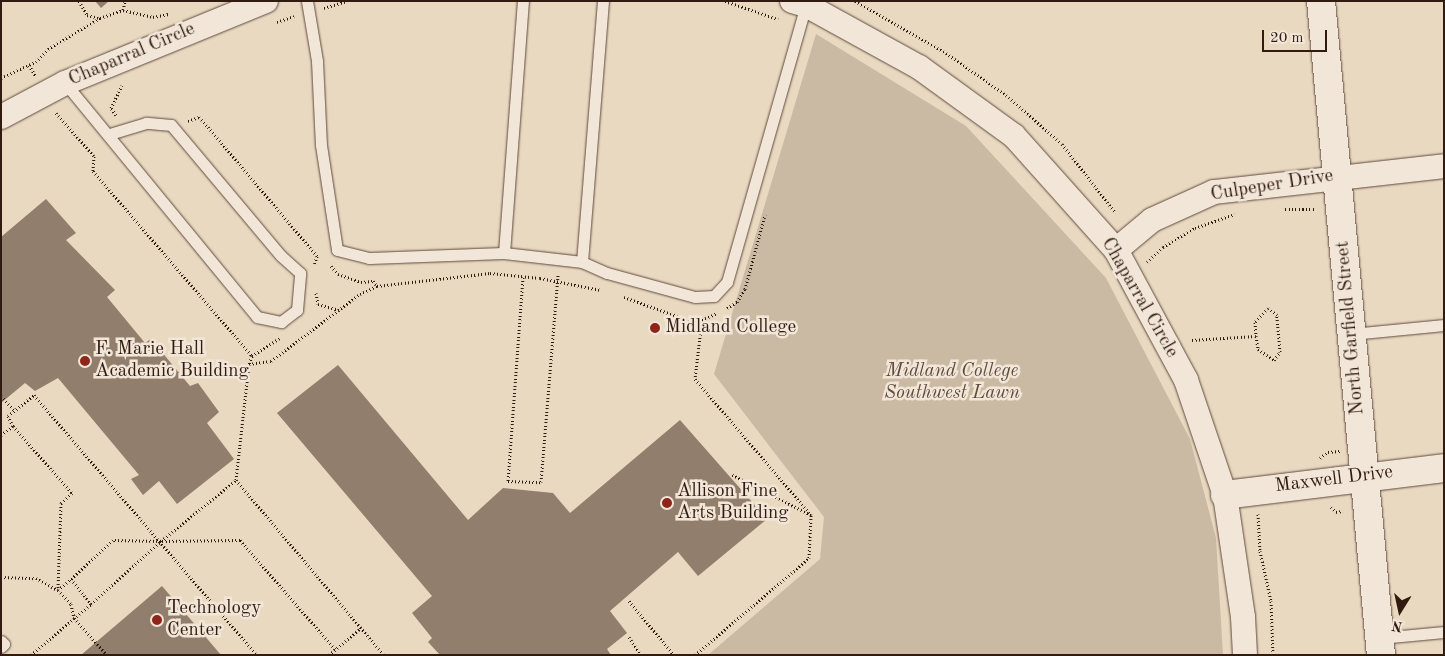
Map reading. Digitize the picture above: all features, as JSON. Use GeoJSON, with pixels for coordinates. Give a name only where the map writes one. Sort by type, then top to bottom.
{"type":"FeatureCollection","features":[{"type":"Feature","properties":{"kind":"main road","name":"North Garfield Street"},"geometry":{"type":"LineString","coordinates":[[1321,1],[1381,646]]}},
{"type":"Feature","properties":{"kind":"main road","name":"Maxwell Drive"},"geometry":{"type":"LineString","coordinates":[[1225,495],[1365,475],[1444,468]]}},
{"type":"Feature","properties":{"kind":"street","name":"Chaparral Circle"},"geometry":{"type":"LineString","coordinates":[[1,117],[65,83],[266,1]]}},
{"type":"Feature","properties":{"kind":"street","name":"Chaparral Circle"},"geometry":{"type":"LineString","coordinates":[[799,3],[919,67],[1014,136],[1116,250],[1186,380],[1225,495],[1244,617],[1244,655]]}},
{"type":"Feature","properties":{"kind":"street","name":"Culpeper Drive"},"geometry":{"type":"LineString","coordinates":[[1116,250],[1152,220],[1214,192],[1337,176],[1444,166]]}},
{"type":"Feature","properties":{"kind":"lane"},"geometry":{"type":"LineString","coordinates":[[308,1],[317,61],[321,145],[337,250],[368,258],[523,254],[582,262],[607,272],[695,297],[714,296],[727,282],[799,30],[799,3]]}},
{"type":"Feature","properties":{"kind":"lane"},"geometry":{"type":"LineString","coordinates":[[504,253],[523,1]]}},
{"type":"Feature","properties":{"kind":"lane"},"geometry":{"type":"LineString","coordinates":[[582,262],[604,1]]}},
{"type":"Feature","properties":{"kind":"lane"},"geometry":{"type":"LineString","coordinates":[[65,83],[110,134],[258,317],[280,322],[297,310],[300,273],[281,256],[171,125],[146,123],[110,134]]}},
{"type":"Feature","properties":{"kind":"lane"},"geometry":{"type":"LineString","coordinates":[[1352,334],[1444,325]]}},
{"type":"Feature","properties":{"kind":"lane"},"geometry":{"type":"LineString","coordinates":[[1381,646],[1444,632]]}},
{"type":"Feature","properties":{"kind":"lane"},"geometry":{"type":"LineString","coordinates":[[1,641],[4,644],[1,647]]}},
{"type":"Feature","properties":{"kind":"path"},"geometry":{"type":"LineString","coordinates":[[79,1],[87,14],[100,18]]}},
{"type":"Feature","properties":{"kind":"path"},"geometry":{"type":"LineString","coordinates":[[123,10],[125,1]]}},
{"type":"Feature","properties":{"kind":"path"},"geometry":{"type":"LineString","coordinates":[[725,1],[783,21],[799,30]]}},
{"type":"Feature","properties":{"kind":"path"},"geometry":{"type":"LineString","coordinates":[[1,78],[36,62],[48,49],[100,18],[123,10],[153,17],[177,11]]}},
{"type":"Feature","properties":{"kind":"path"},"geometry":{"type":"LineString","coordinates":[[31,655],[161,541],[236,480],[249,364],[252,356],[92,170],[94,156],[58,113],[50,116]]}},
{"type":"Feature","properties":{"kind":"path"},"geometry":{"type":"LineString","coordinates":[[1281,209],[1340,207]]}},
{"type":"Feature","properties":{"kind":"path"},"geometry":{"type":"LineString","coordinates":[[1147,263],[1163,247],[1195,228],[1244,212]]}},
{"type":"Feature","properties":{"kind":"path"},"geometry":{"type":"LineString","coordinates":[[317,256],[322,254]]}},
{"type":"Feature","properties":{"kind":"path"},"geometry":{"type":"LineString","coordinates":[[523,254],[523,277],[508,481],[541,482],[557,281],[561,259]]}},
{"type":"Feature","properties":{"kind":"path"},"geometry":{"type":"LineString","coordinates":[[329,263],[338,274],[361,282],[373,281],[377,286]]}},
{"type":"Feature","properties":{"kind":"path"},"geometry":{"type":"LineString","coordinates":[[249,364],[271,361],[360,294],[377,286],[490,273],[557,281],[603,291]]}},
{"type":"Feature","properties":{"kind":"path"},"geometry":{"type":"LineString","coordinates":[[622,296],[685,319],[702,320],[695,378],[811,515],[809,558],[695,655]]}},
{"type":"Feature","properties":{"kind":"path"},"geometry":{"type":"LineString","coordinates":[[1268,308],[1277,315],[1280,352],[1274,360],[1258,349],[1256,336],[1255,322],[1268,308]]}},
{"type":"Feature","properties":{"kind":"path"},"geometry":{"type":"LineString","coordinates":[[1192,340],[1256,336]]}},
{"type":"Feature","properties":{"kind":"path"},"geometry":{"type":"LineString","coordinates":[[58,590],[61,503],[72,493],[13,426],[8,416],[34,395],[257,655]]}},
{"type":"Feature","properties":{"kind":"path"},"geometry":{"type":"LineString","coordinates":[[1,396],[15,411]]}},
{"type":"Feature","properties":{"kind":"path"},"geometry":{"type":"LineString","coordinates":[[1,435],[13,426]]}},
{"type":"Feature","properties":{"kind":"path"},"geometry":{"type":"LineString","coordinates":[[731,474],[811,515]]}},
{"type":"Feature","properties":{"kind":"path"},"geometry":{"type":"LineString","coordinates":[[236,480],[384,655]]}},
{"type":"Feature","properties":{"kind":"path"},"geometry":{"type":"LineString","coordinates":[[58,590],[113,540],[240,540],[335,649]]}},
{"type":"Feature","properties":{"kind":"path"},"geometry":{"type":"LineString","coordinates":[[1,577],[36,578],[58,590],[71,604],[74,618],[108,655]]}},
{"type":"Feature","properties":{"kind":"path"},"geometry":{"type":"LineString","coordinates":[[70,579],[91,604]]}},
{"type":"Feature","properties":{"kind":"path"},"geometry":{"type":"LineString","coordinates":[[629,601],[674,655]]}},
{"type":"Feature","properties":{"kind":"path"},"geometry":{"type":"LineString","coordinates":[[329,655],[361,628]]}},
{"type":"Feature","properties":{"kind":"path"},"geometry":{"type":"LineString","coordinates":[[628,637],[641,655]]}},
{"type":"Feature","properties":{"kind":"green space","name":"Midland College Southwest Lawn"},"geometry":{"type":"Polygon","coordinates":[[[816,34],[966,126],[1106,278],[1190,439],[1216,538],[1223,655],[708,655],[820,559],[824,517],[714,374],[816,34]]]}},
{"type":"Feature","properties":{"kind":"building"},"geometry":{"type":"Polygon","coordinates":[[[95,1],[109,1],[101,8],[95,1]]]}},
{"type":"Feature","properties":{"kind":"building","name":"F. Marie Hall Academic Building"},"geometry":{"type":"Polygon","coordinates":[[[46,199],[76,233],[66,240],[115,290],[107,297],[145,343],[151,339],[190,386],[198,383],[219,412],[207,423],[234,459],[177,504],[159,481],[143,495],[131,479],[139,475],[58,378],[35,391],[25,383],[1,403],[1,237],[46,199]]]}},
{"type":"Feature","properties":{"kind":"building","name":"Allison Fine Arts Building"},"geometry":{"type":"Polygon","coordinates":[[[338,365],[468,520],[503,488],[553,493],[570,513],[680,420],[767,519],[698,576],[678,552],[610,611],[627,633],[607,649],[611,655],[440,655],[428,642],[432,638],[412,613],[432,596],[277,413],[338,365]]]}},
{"type":"Feature","properties":{"kind":"building","name":"Technology Center"},"geometry":{"type":"Polygon","coordinates":[[[162,586],[221,655],[81,655],[162,586]]]}},
{"type":"Feature","properties":{"kind":"place","name":"Midland College"},"geometry":{"type":"Point","coordinates":[655,328]}},
{"type":"Feature","properties":{"kind":"place","name":"F. Marie Hall Academic Building"},"geometry":{"type":"Point","coordinates":[85,361]}},
{"type":"Feature","properties":{"kind":"place","name":"Allison Fine Arts Building"},"geometry":{"type":"Point","coordinates":[667,503]}},
{"type":"Feature","properties":{"kind":"place","name":"Technology Center"},"geometry":{"type":"Point","coordinates":[157,620]}}]}
